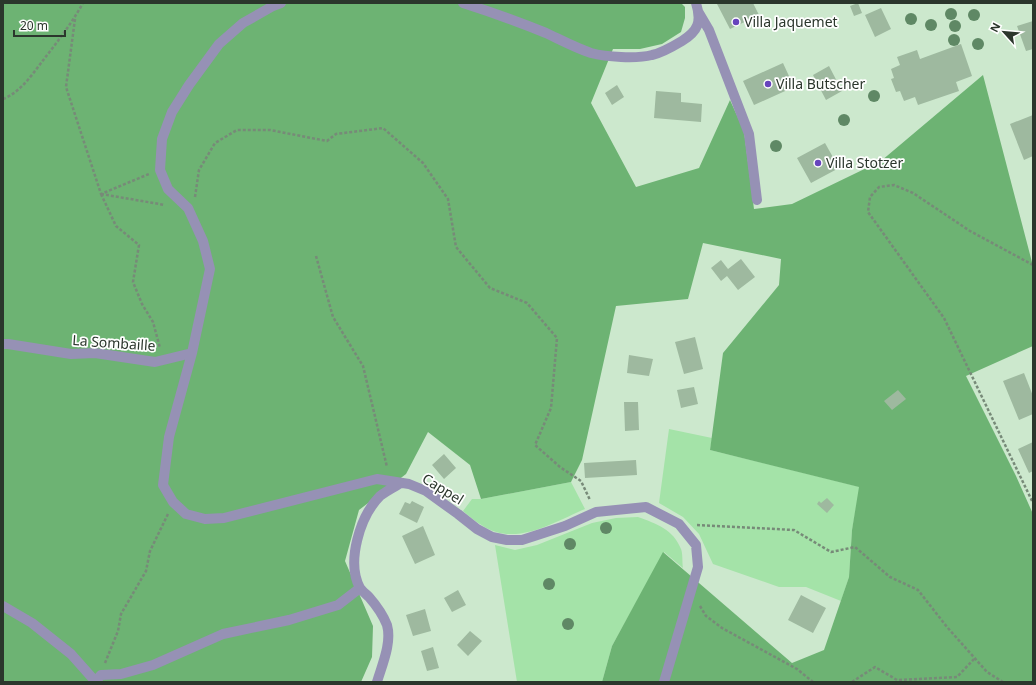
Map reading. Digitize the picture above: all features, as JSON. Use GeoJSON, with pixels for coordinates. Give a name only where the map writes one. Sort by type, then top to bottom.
{"type":"FeatureCollection","features":[{"type":"Feature","properties":{"kind":"street"},"geometry":{"type":"LineString","coordinates":[[192,353],[210,269],[203,241],[188,208],[168,190],[160,170],[162,139],[172,112],[189,85],[219,44],[243,23],[281,3]]}},
{"type":"Feature","properties":{"kind":"street"},"geometry":{"type":"LineString","coordinates":[[463,3],[546,33],[590,52],[605,56],[651,56],[667,49],[692,34],[698,25],[698,8]]}},
{"type":"Feature","properties":{"kind":"street"},"geometry":{"type":"LineString","coordinates":[[698,8],[709,30],[750,134],[757,200]]}},
{"type":"Feature","properties":{"kind":"street","name":"La Sombaille"},"geometry":{"type":"LineString","coordinates":[[3,344],[70,354],[95,353],[155,362],[192,353]]}},
{"type":"Feature","properties":{"kind":"street","name":"Cappel"},"geometry":{"type":"LineString","coordinates":[[192,353],[169,437],[163,485],[173,502],[186,514],[205,519],[224,518],[377,479],[408,484],[426,491],[477,529],[492,537],[507,540],[522,540],[529,538],[565,526],[596,512],[646,507],[679,524],[696,545],[698,567],[664,682]]}},
{"type":"Feature","properties":{"kind":"street"},"geometry":{"type":"LineString","coordinates":[[377,682],[389,640],[387,626],[381,613],[360,588],[356,574],[354,557],[358,537],[366,515],[380,496],[401,483]]}},
{"type":"Feature","properties":{"kind":"street"},"geometry":{"type":"LineString","coordinates":[[3,606],[32,624],[71,654],[97,679],[153,665],[223,634],[289,620],[338,605],[360,588]]}},
{"type":"Feature","properties":{"kind":"path"},"geometry":{"type":"LineString","coordinates":[[3,99],[10,96],[27,81],[75,19],[83,3]]}},
{"type":"Feature","properties":{"kind":"path"},"geometry":{"type":"LineString","coordinates":[[75,19],[66,87],[101,194],[116,226],[139,245],[134,282],[142,304],[153,322],[164,360]]}},
{"type":"Feature","properties":{"kind":"path"},"geometry":{"type":"LineString","coordinates":[[101,194],[188,208],[196,196],[198,170],[215,143],[236,130],[270,130],[327,141],[336,134],[383,128],[424,163],[448,199],[456,247],[490,288],[527,303],[557,338],[551,408],[535,445],[560,468],[581,481],[596,512]]}},
{"type":"Feature","properties":{"kind":"path"},"geometry":{"type":"LineString","coordinates":[[101,194],[160,170]]}},
{"type":"Feature","properties":{"kind":"path"},"geometry":{"type":"LineString","coordinates":[[1033,265],[970,231],[913,193],[894,185],[879,187],[870,197],[868,212],[944,318],[1033,504]]}},
{"type":"Feature","properties":{"kind":"path"},"geometry":{"type":"LineString","coordinates":[[316,256],[333,317],[363,366],[390,481]]}},
{"type":"Feature","properties":{"kind":"path"},"geometry":{"type":"LineString","coordinates":[[97,679],[118,632],[121,614],[146,571],[150,551],[167,518],[171,499]]}},
{"type":"Feature","properties":{"kind":"path"},"geometry":{"type":"LineString","coordinates":[[679,524],[794,530],[831,552],[855,547],[890,577],[918,590],[947,628],[974,659],[987,672],[1003,682]]}},
{"type":"Feature","properties":{"kind":"path"},"geometry":{"type":"LineString","coordinates":[[691,592],[706,616],[722,628],[797,669],[813,682]]}},
{"type":"Feature","properties":{"kind":"path"},"geometry":{"type":"LineString","coordinates":[[852,682],[875,667],[897,680],[957,677],[974,659]]}},
{"type":"Feature","properties":{"kind":"green space"},"geometry":{"type":"Polygon","coordinates":[[[3,3],[681,3],[685,7],[685,18],[681,32],[662,44],[640,49],[613,49],[591,103],[636,187],[699,168],[730,100],[744,131],[754,209],[792,204],[881,161],[983,75],[1033,266],[1033,346],[966,376],[1016,476],[1033,514],[1033,682],[602,682],[612,646],[663,552],[792,663],[824,650],[849,577],[852,530],[859,487],[710,450],[723,353],[779,285],[781,259],[703,243],[688,299],[616,306],[582,460],[571,482],[481,499],[470,465],[428,432],[406,474],[359,510],[345,561],[373,626],[372,657],[361,682],[3,682],[3,3]]]}},
{"type":"Feature","properties":{"kind":"green space"},"geometry":{"type":"Polygon","coordinates":[[[669,429],[712,438],[710,450],[860,487],[852,530],[849,577],[841,601],[806,587],[779,587],[713,564],[699,534],[683,517],[659,503],[669,429]]]}},
{"type":"Feature","properties":{"kind":"green space"},"geometry":{"type":"Polygon","coordinates":[[[571,482],[585,509],[548,526],[535,530],[508,534],[496,532],[480,524],[463,511],[472,499],[481,499],[571,482]]]}},
{"type":"Feature","properties":{"kind":"green space"},"geometry":{"type":"Polygon","coordinates":[[[638,517],[664,528],[674,537],[682,551],[683,568],[664,552],[612,646],[602,682],[517,682],[495,545],[515,550],[537,545],[592,523],[616,518],[638,517]]]}},
{"type":"Feature","properties":{"kind":"building","name":"Villa Jaquemet"},"geometry":{"type":"Polygon","coordinates":[[[753,3],[759,15],[730,29],[717,4],[753,3]]]}},
{"type":"Feature","properties":{"kind":"building"},"geometry":{"type":"Polygon","coordinates":[[[858,3],[862,13],[854,16],[850,6],[858,3]]]}},
{"type":"Feature","properties":{"kind":"building"},"geometry":{"type":"Polygon","coordinates":[[[881,8],[891,29],[875,37],[865,15],[881,8]]]}},
{"type":"Feature","properties":{"kind":"building"},"geometry":{"type":"Polygon","coordinates":[[[1033,21],[1033,49],[1026,51],[1017,26],[1033,21]]]}},
{"type":"Feature","properties":{"kind":"building"},"geometry":{"type":"Polygon","coordinates":[[[961,44],[972,76],[956,82],[959,91],[918,105],[915,97],[904,101],[900,91],[896,92],[891,79],[894,78],[891,69],[900,65],[897,57],[917,50],[920,59],[961,44]]]}},
{"type":"Feature","properties":{"kind":"building","name":"Villa Butscher"},"geometry":{"type":"Polygon","coordinates":[[[783,63],[794,87],[754,105],[743,81],[783,63]]]}},
{"type":"Feature","properties":{"kind":"building"},"geometry":{"type":"Polygon","coordinates":[[[829,66],[842,91],[826,100],[813,75],[829,66]]]}},
{"type":"Feature","properties":{"kind":"building"},"geometry":{"type":"Polygon","coordinates":[[[617,85],[624,97],[612,105],[605,93],[617,85]]]}},
{"type":"Feature","properties":{"kind":"building"},"geometry":{"type":"Polygon","coordinates":[[[656,91],[681,93],[681,102],[702,104],[701,122],[654,118],[656,91]]]}},
{"type":"Feature","properties":{"kind":"building"},"geometry":{"type":"Polygon","coordinates":[[[1033,115],[1033,156],[1024,160],[1010,124],[1033,115]]]}},
{"type":"Feature","properties":{"kind":"building","name":"Villa Stotzer"},"geometry":{"type":"Polygon","coordinates":[[[825,143],[839,168],[811,183],[797,158],[825,143]]]}},
{"type":"Feature","properties":{"kind":"building"},"geometry":{"type":"Polygon","coordinates":[[[741,259],[755,277],[738,290],[727,276],[721,281],[711,268],[721,260],[728,269],[741,259]]]}},
{"type":"Feature","properties":{"kind":"building"},"geometry":{"type":"Polygon","coordinates":[[[695,337],[703,369],[684,374],[675,342],[695,337]]]}},
{"type":"Feature","properties":{"kind":"building"},"geometry":{"type":"Polygon","coordinates":[[[629,355],[653,359],[649,376],[627,373],[629,355]]]}},
{"type":"Feature","properties":{"kind":"building"},"geometry":{"type":"Polygon","coordinates":[[[1024,373],[1033,396],[1033,414],[1019,420],[1003,381],[1024,373]]]}},
{"type":"Feature","properties":{"kind":"building"},"geometry":{"type":"Polygon","coordinates":[[[694,387],[698,404],[681,408],[677,390],[694,387]]]}},
{"type":"Feature","properties":{"kind":"building"},"geometry":{"type":"Polygon","coordinates":[[[898,390],[906,399],[892,410],[884,401],[898,390]]]}},
{"type":"Feature","properties":{"kind":"building"},"geometry":{"type":"Polygon","coordinates":[[[624,402],[638,402],[639,430],[625,431],[624,402]]]}},
{"type":"Feature","properties":{"kind":"building"},"geometry":{"type":"Polygon","coordinates":[[[1033,442],[1033,471],[1029,473],[1018,449],[1033,442]]]}},
{"type":"Feature","properties":{"kind":"building"},"geometry":{"type":"Polygon","coordinates":[[[444,454],[456,468],[444,479],[432,465],[444,454]]]}},
{"type":"Feature","properties":{"kind":"building"},"geometry":{"type":"Polygon","coordinates":[[[636,460],[637,475],[585,478],[584,463],[636,460]]]}},
{"type":"Feature","properties":{"kind":"building"},"geometry":{"type":"Polygon","coordinates":[[[827,498],[834,505],[827,513],[817,504],[819,501],[821,503],[827,498]]]}},
{"type":"Feature","properties":{"kind":"building"},"geometry":{"type":"Polygon","coordinates":[[[412,501],[424,507],[417,523],[399,514],[405,502],[410,504],[412,501]]]}},
{"type":"Feature","properties":{"kind":"building"},"geometry":{"type":"Polygon","coordinates":[[[423,526],[435,555],[415,564],[402,536],[423,526]]]}},
{"type":"Feature","properties":{"kind":"building"},"geometry":{"type":"Polygon","coordinates":[[[458,590],[466,605],[452,612],[444,598],[458,590]]]}},
{"type":"Feature","properties":{"kind":"building"},"geometry":{"type":"Polygon","coordinates":[[[801,595],[826,608],[813,633],[788,620],[801,595]]]}},
{"type":"Feature","properties":{"kind":"building"},"geometry":{"type":"Polygon","coordinates":[[[425,609],[431,631],[413,636],[406,615],[425,609]]]}},
{"type":"Feature","properties":{"kind":"building"},"geometry":{"type":"Polygon","coordinates":[[[470,631],[482,641],[468,656],[457,645],[470,631]]]}},
{"type":"Feature","properties":{"kind":"building"},"geometry":{"type":"Polygon","coordinates":[[[433,647],[439,668],[427,671],[421,651],[433,647]]]}},
{"type":"Feature","properties":{"kind":"place","name":"Villa Jaquemet"},"geometry":{"type":"Point","coordinates":[736,22]}},
{"type":"Feature","properties":{"kind":"place","name":"Villa Butscher"},"geometry":{"type":"Point","coordinates":[768,84]}},
{"type":"Feature","properties":{"kind":"place","name":"Villa Stotzer"},"geometry":{"type":"Point","coordinates":[818,163]}}]}
